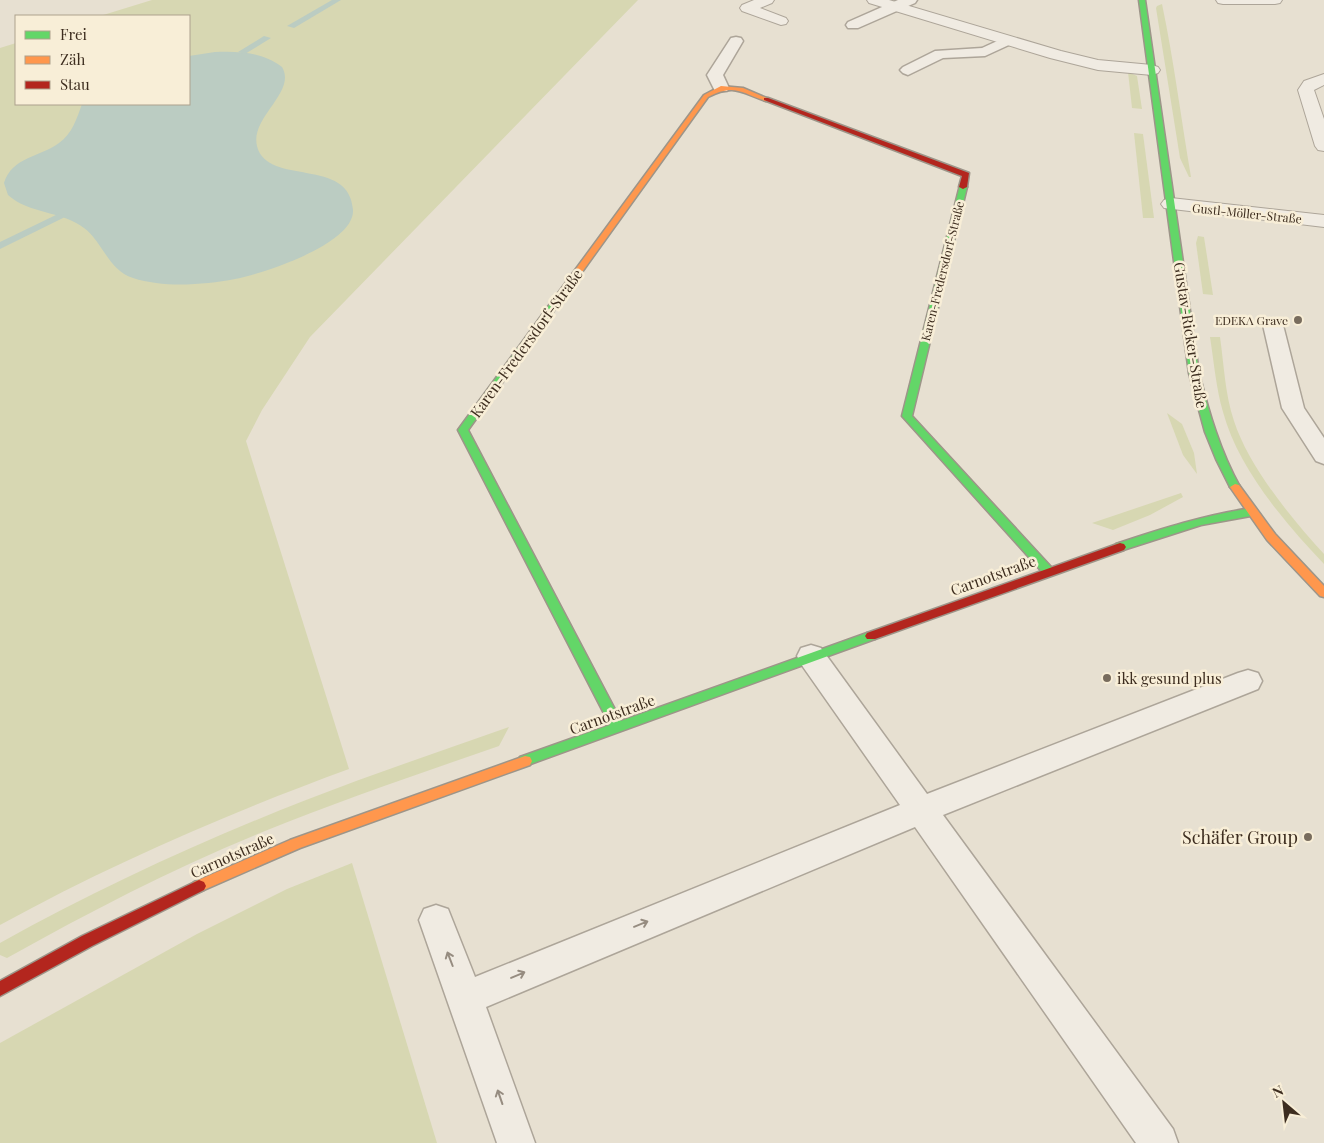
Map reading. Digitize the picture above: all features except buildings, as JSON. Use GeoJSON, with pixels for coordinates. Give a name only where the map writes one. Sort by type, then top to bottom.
{"type":"FeatureCollection","features":[{"type":"Feature","properties":{"kind":"street"},"geometry":{"type":"LineString","coordinates":[[767,0],[748,8],[781,21]]}},
{"type":"Feature","properties":{"kind":"street"},"geometry":{"type":"LineString","coordinates":[[874,0],[1056,56],[1098,65],[1152,70]]}},
{"type":"Feature","properties":{"kind":"street","name":"Gustav-Ricker-Straße"},"geometry":{"type":"LineString","coordinates":[[1142,0],[1199,400],[1206,426],[1223,464],[1252,512],[1291,559],[1324,593]]}},
{"type":"Feature","properties":{"kind":"street"},"geometry":{"type":"LineString","coordinates":[[1223,0],[1276,0]]}},
{"type":"Feature","properties":{"kind":"street"},"geometry":{"type":"LineString","coordinates":[[1324,79],[1310,84],[1306,92],[1324,146]]}},
{"type":"Feature","properties":{"kind":"street","name":"Karen-Fredersdorf-Straße"},"geometry":{"type":"LineString","coordinates":[[618,728],[463,430],[706,96],[721,88],[741,89],[966,175],[907,416],[1048,571]]}},
{"type":"Feature","properties":{"kind":"street","name":"Gustl-Möller-Straße"},"geometry":{"type":"LineString","coordinates":[[1171,204],[1324,220]]}},
{"type":"Feature","properties":{"kind":"street","name":"Carnotstraße"},"geometry":{"type":"LineString","coordinates":[[0,989],[87,940],[205,883],[295,844],[1048,571],[1185,525],[1233,514],[1252,512]]}},
{"type":"Feature","properties":{"kind":"lane"},"geometry":{"type":"LineString","coordinates":[[853,25],[910,0]]}},
{"type":"Feature","properties":{"kind":"lane"},"geometry":{"type":"LineString","coordinates":[[721,88],[715,75],[736,41]]}},
{"type":"Feature","properties":{"kind":"lane"},"geometry":{"type":"LineString","coordinates":[[908,70],[940,54],[985,52],[1006,41]]}},
{"type":"Feature","properties":{"kind":"lane"},"geometry":{"type":"LineString","coordinates":[[1273,325],[1293,408],[1324,456]]}},
{"type":"Feature","properties":{"kind":"lane"},"geometry":{"type":"LineString","coordinates":[[812,656],[1159,1143]]}},
{"type":"Feature","properties":{"kind":"lane"},"geometry":{"type":"LineString","coordinates":[[465,998],[921,810],[1248,680]]}},
{"type":"Feature","properties":{"kind":"lane"},"geometry":{"type":"LineString","coordinates":[[436,920],[516,1143]]}},
{"type":"Feature","properties":{"kind":"green space"},"geometry":{"type":"Polygon","coordinates":[[[152,0],[638,0],[310,337],[262,410],[246,441],[349,769],[260,803],[172,840],[85,881],[0,925],[0,48],[15,43],[15,105],[190,105],[190,15],[103,15],[152,0]]]}},
{"type":"Feature","properties":{"kind":"green space"},"geometry":{"type":"Polygon","coordinates":[[[1162,4],[1191,177],[1189,177],[1180,158],[1156,8],[1162,4]]]}},
{"type":"Feature","properties":{"kind":"green space"},"geometry":{"type":"Polygon","coordinates":[[[1128,72],[1137,76],[1142,109],[1132,108],[1128,72]]]}},
{"type":"Feature","properties":{"kind":"green space"},"geometry":{"type":"Polygon","coordinates":[[[1134,133],[1143,134],[1154,218],[1143,218],[1134,133]]]}},
{"type":"Feature","properties":{"kind":"green space"},"geometry":{"type":"Polygon","coordinates":[[[1198,236],[1204,237],[1213,295],[1203,294],[1196,243],[1198,236]]]}},
{"type":"Feature","properties":{"kind":"green space"},"geometry":{"type":"Polygon","coordinates":[[[1210,337],[1220,337],[1225,379],[1234,421],[1250,456],[1272,491],[1324,554],[1324,564],[1264,494],[1240,454],[1223,412],[1210,337]]]}},
{"type":"Feature","properties":{"kind":"green space"},"geometry":{"type":"Polygon","coordinates":[[[1167,413],[1182,424],[1194,453],[1197,474],[1183,455],[1167,413]]]}},
{"type":"Feature","properties":{"kind":"green space"},"geometry":{"type":"Polygon","coordinates":[[[1181,493],[1183,497],[1150,515],[1113,530],[1092,523],[1181,493]]]}},
{"type":"Feature","properties":{"kind":"green space"},"geometry":{"type":"Polygon","coordinates":[[[509,727],[499,746],[352,798],[232,845],[134,890],[7,958],[0,955],[0,943],[113,884],[189,849],[331,790],[509,727]]]}},
{"type":"Feature","properties":{"kind":"green space"},"geometry":{"type":"Polygon","coordinates":[[[352,863],[437,1143],[0,1143],[0,1043],[197,934],[287,889],[352,863]]]}},
{"type":"Feature","properties":{"kind":"shaded area"},"geometry":{"type":"Polygon","coordinates":[[[215,52],[250,54],[266,58],[282,67],[285,76],[283,86],[260,125],[257,135],[257,146],[264,158],[276,166],[324,177],[338,183],[348,193],[353,210],[350,223],[339,234],[305,255],[285,264],[248,276],[210,283],[158,283],[133,278],[117,269],[91,234],[75,222],[26,206],[8,195],[4,183],[8,174],[27,158],[52,148],[64,139],[74,125],[82,105],[190,105],[190,56],[215,52]]]}},
{"type":"Feature","properties":{"kind":"waterway"},"geometry":{"type":"LineString","coordinates":[[291,26],[337,0]]}},
{"type":"Feature","properties":{"kind":"waterway"},"geometry":{"type":"LineString","coordinates":[[242,52],[267,38]]}},
{"type":"Feature","properties":{"kind":"waterway"},"geometry":{"type":"LineString","coordinates":[[0,246],[60,216]]}},
{"type":"Feature","properties":{"kind":"traffic: fast"},"geometry":{"type":"LineString","coordinates":[[1142,0],[1194,373],[1210,432],[1235,487]]}},
{"type":"Feature","properties":{"kind":"traffic: fast"},"geometry":{"type":"LineString","coordinates":[[963,187],[907,416],[1048,571]]}},
{"type":"Feature","properties":{"kind":"traffic: fast"},"geometry":{"type":"LineString","coordinates":[[556,302],[463,430],[618,728]]}},
{"type":"Feature","properties":{"kind":"traffic: fast"},"geometry":{"type":"LineString","coordinates":[[1120,547],[1201,521],[1252,512]]}},
{"type":"Feature","properties":{"kind":"traffic: fast"},"geometry":{"type":"LineString","coordinates":[[525,761],[871,636]]}},
{"type":"Feature","properties":{"kind":"traffic: slow"},"geometry":{"type":"LineString","coordinates":[[556,302],[706,96],[721,88],[741,89],[766,99]]}},
{"type":"Feature","properties":{"kind":"traffic: slow"},"geometry":{"type":"LineString","coordinates":[[1235,487],[1271,537],[1324,593]]}},
{"type":"Feature","properties":{"kind":"traffic: slow"},"geometry":{"type":"LineString","coordinates":[[199,886],[295,844],[525,761]]}},
{"type":"Feature","properties":{"kind":"traffic: jam"},"geometry":{"type":"LineString","coordinates":[[766,99],[966,175],[963,187]]}},
{"type":"Feature","properties":{"kind":"traffic: jam"},"geometry":{"type":"LineString","coordinates":[[871,636],[1120,547]]}},
{"type":"Feature","properties":{"kind":"traffic: jam"},"geometry":{"type":"LineString","coordinates":[[0,989],[87,941],[199,886]]}},
{"type":"Feature","properties":{"kind":"place","name":"EDEKA Grave"},"geometry":{"type":"Point","coordinates":[1298,320]}},
{"type":"Feature","properties":{"kind":"place","name":"ikk gesund plus"},"geometry":{"type":"Point","coordinates":[1107,678]}},
{"type":"Feature","properties":{"kind":"place","name":"Schäfer Group"},"geometry":{"type":"Point","coordinates":[1308,837]}}]}
